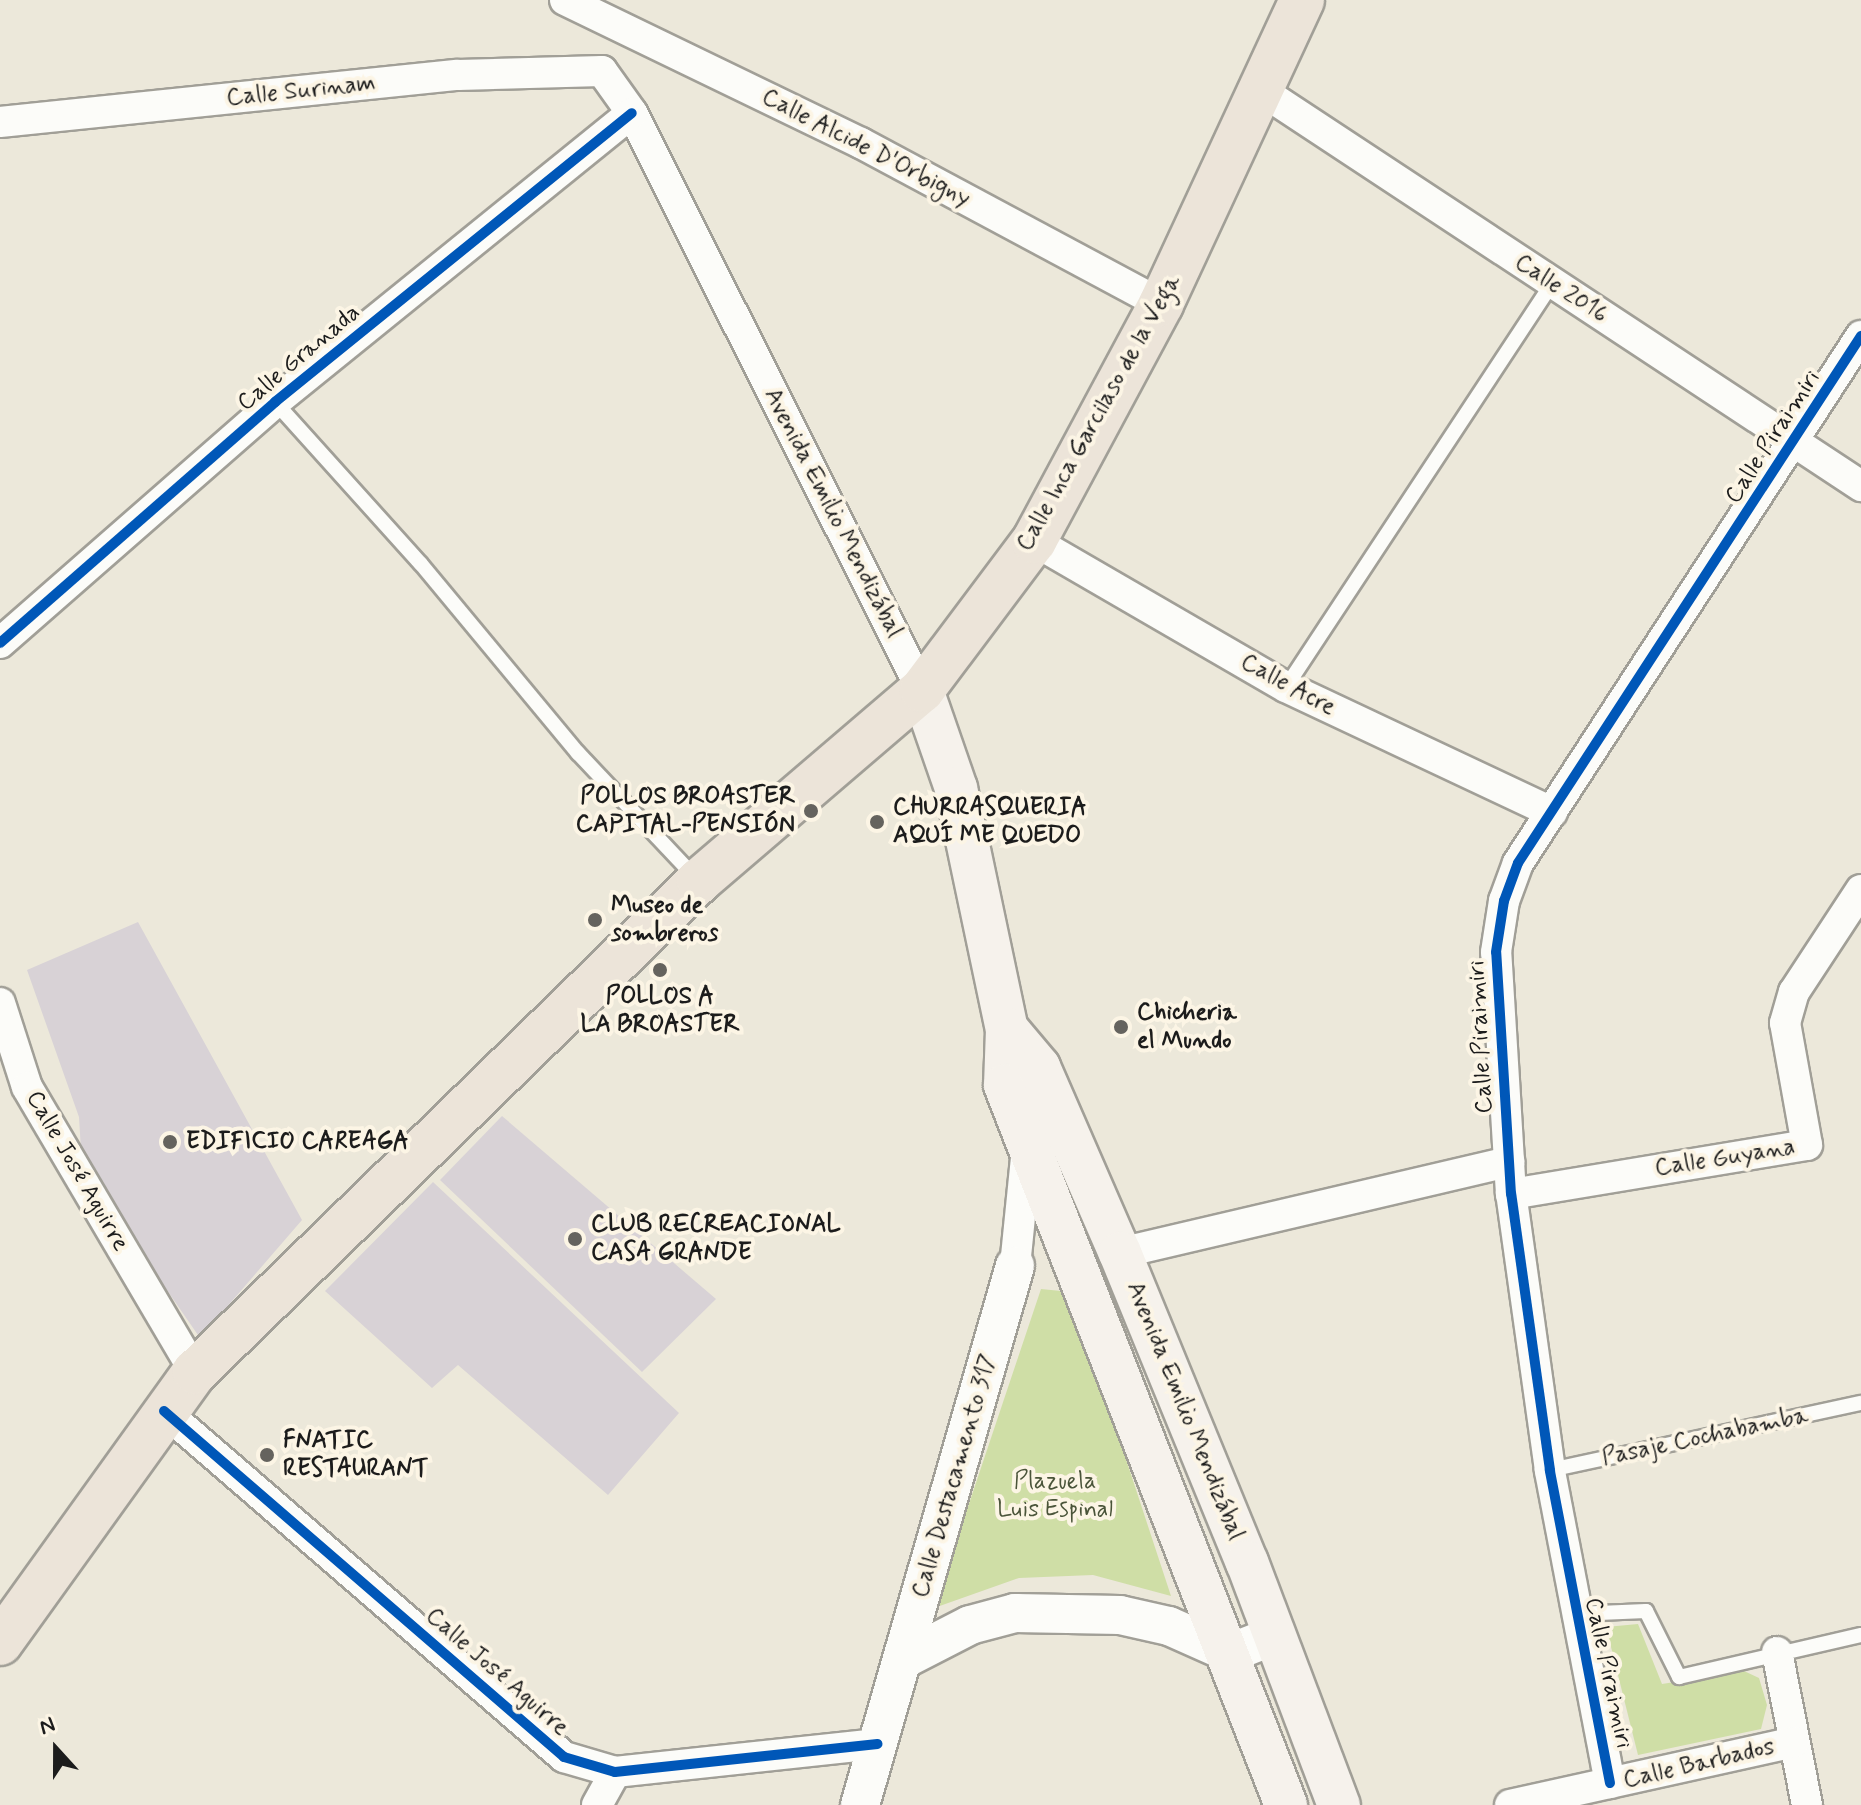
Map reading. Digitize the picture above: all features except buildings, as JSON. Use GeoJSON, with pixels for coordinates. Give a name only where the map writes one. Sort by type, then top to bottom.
{"type":"FeatureCollection","features":[{"type":"Feature","properties":{"kind":"main road","name":"Calle Inca Garcilaso de la Vega"},"geometry":{"type":"LineString","coordinates":[[0,1643],[195,1372],[699,881],[922,690],[1034,541],[1161,304],[1302,0]]}},
{"type":"Feature","properties":{"kind":"main road","name":"Avenida Emilio Mendizábal"},"geometry":{"type":"LineString","coordinates":[[922,690],[956,788],[1007,1029],[1005,1085],[1230,1653],[1286,1805]]}},
{"type":"Feature","properties":{"kind":"main road","name":"Avenida Emilio Mendizábal"},"geometry":{"type":"LineString","coordinates":[[1007,1029],[1039,1067],[1120,1253],[1339,1805]]}},
{"type":"Feature","properties":{"kind":"street","name":"Calle Alcide D'Orbigny"},"geometry":{"type":"LineString","coordinates":[[565,0],[861,143],[1161,304]]}},
{"type":"Feature","properties":{"kind":"street"},"geometry":{"type":"LineString","coordinates":[[602,71],[623,27]]}},
{"type":"Feature","properties":{"kind":"street","name":"Avenida Emilio Mendizábal"},"geometry":{"type":"LineString","coordinates":[[602,71],[632,113],[922,690]]}},
{"type":"Feature","properties":{"kind":"street","name":"Calle Surinam"},"geometry":{"type":"LineString","coordinates":[[0,122],[458,75],[602,71]]}},
{"type":"Feature","properties":{"kind":"street","name":"Calle 2016"},"geometry":{"type":"LineString","coordinates":[[1262,91],[1861,486]]}},
{"type":"Feature","properties":{"kind":"street","name":"Calle Granada"},"geometry":{"type":"LineString","coordinates":[[0,643],[275,402],[632,113]]}},
{"type":"Feature","properties":{"kind":"street","name":"Calle Piraimiri"},"geometry":{"type":"LineString","coordinates":[[1610,1783],[1575,1614],[1550,1470],[1511,1194],[1496,952],[1504,901],[1518,863],[1861,336]]}},
{"type":"Feature","properties":{"kind":"street","name":"Calle Acre"},"geometry":{"type":"LineString","coordinates":[[1034,541],[1286,687],[1552,812]]}},
{"type":"Feature","properties":{"kind":"street","name":"Calle Guyana"},"geometry":{"type":"LineString","coordinates":[[1511,1194],[1807,1145],[1785,1023],[1794,992],[1861,890]]}},
{"type":"Feature","properties":{"kind":"street","name":"Calle José Aguirre"},"geometry":{"type":"LineString","coordinates":[[0,1003],[27,1087],[195,1372]]}},
{"type":"Feature","properties":{"kind":"street","name":"Calle Destacamento 317"},"geometry":{"type":"LineString","coordinates":[[860,1805],[1015,1266],[1028,1142]]}},
{"type":"Feature","properties":{"kind":"street"},"geometry":{"type":"LineString","coordinates":[[1120,1253],[1509,1162]]}},
{"type":"Feature","properties":{"kind":"street","name":"Calle José Aguirre"},"geometry":{"type":"LineString","coordinates":[[164,1411],[564,1757],[615,1772],[878,1744]]}},
{"type":"Feature","properties":{"kind":"street"},"geometry":{"type":"LineString","coordinates":[[902,1660],[970,1625],[1015,1613],[1120,1615],[1169,1626],[1230,1653],[1273,1636]]}},
{"type":"Feature","properties":{"kind":"street"},"geometry":{"type":"LineString","coordinates":[[1777,1652],[1807,1805]]}},
{"type":"Feature","properties":{"kind":"street","name":"Calle Barbados"},"geometry":{"type":"LineString","coordinates":[[1510,1805],[1794,1742]]}},
{"type":"Feature","properties":{"kind":"street"},"geometry":{"type":"LineString","coordinates":[[597,1805],[615,1772]]}},
{"type":"Feature","properties":{"kind":"lane"},"geometry":{"type":"LineString","coordinates":[[1286,687],[1552,283]]}},
{"type":"Feature","properties":{"kind":"lane"},"geometry":{"type":"LineString","coordinates":[[275,402],[431,576],[578,753],[699,881]]}},
{"type":"Feature","properties":{"kind":"lane","name":"Pasaje Cochabamba"},"geometry":{"type":"LineString","coordinates":[[1550,1470],[1861,1403]]}},
{"type":"Feature","properties":{"kind":"lane"},"geometry":{"type":"LineString","coordinates":[[1575,1614],[1646,1611],[1679,1677],[1861,1635]]}},
{"type":"Feature","properties":{"kind":"green space","name":"Plazuela Luis Espinal"},"geometry":{"type":"Polygon","coordinates":[[[1041,1289],[1071,1292],[1171,1596],[1093,1575],[1019,1578],[934,1608],[1041,1289]]]}},
{"type":"Feature","properties":{"kind":"green space"},"geometry":{"type":"Polygon","coordinates":[[[1638,1624],[1662,1684],[1744,1671],[1759,1678],[1767,1705],[1761,1729],[1638,1755],[1606,1627],[1638,1624]]]}},
{"type":"Feature","properties":{"kind":"cycle path"},"geometry":{"type":"LineString","coordinates":[[0,643],[275,402],[632,113]]}},
{"type":"Feature","properties":{"kind":"cycle path"},"geometry":{"type":"LineString","coordinates":[[1610,1783],[1550,1470],[1511,1194],[1496,952],[1504,901],[1518,863],[1861,336]]}},
{"type":"Feature","properties":{"kind":"cycle path"},"geometry":{"type":"LineString","coordinates":[[164,1411],[564,1757],[615,1772],[878,1744]]}},
{"type":"Feature","properties":{"kind":"place","name":"POLLOS BROASTER CAPITAL-PENSIÓN"},"geometry":{"type":"Point","coordinates":[811,811]}},
{"type":"Feature","properties":{"kind":"place","name":"CHURRASQUERIA AQUÍ ME QUEDO"},"geometry":{"type":"Point","coordinates":[877,822]}},
{"type":"Feature","properties":{"kind":"place","name":"Museo de sombreros"},"geometry":{"type":"Point","coordinates":[595,920]}},
{"type":"Feature","properties":{"kind":"place","name":"POLLOS A LA BROASTER"},"geometry":{"type":"Point","coordinates":[660,970]}},
{"type":"Feature","properties":{"kind":"place","name":"Chicheria el Mundo"},"geometry":{"type":"Point","coordinates":[1121,1027]}},
{"type":"Feature","properties":{"kind":"place","name":"EDIFICIO CAREAGA"},"geometry":{"type":"Point","coordinates":[170,1142]}},
{"type":"Feature","properties":{"kind":"place","name":"CLUB RECREACIONAL CASA GRANDE"},"geometry":{"type":"Point","coordinates":[575,1239]}},
{"type":"Feature","properties":{"kind":"place","name":"FNATIC RESTAURANT"},"geometry":{"type":"Point","coordinates":[267,1455]}}]}
